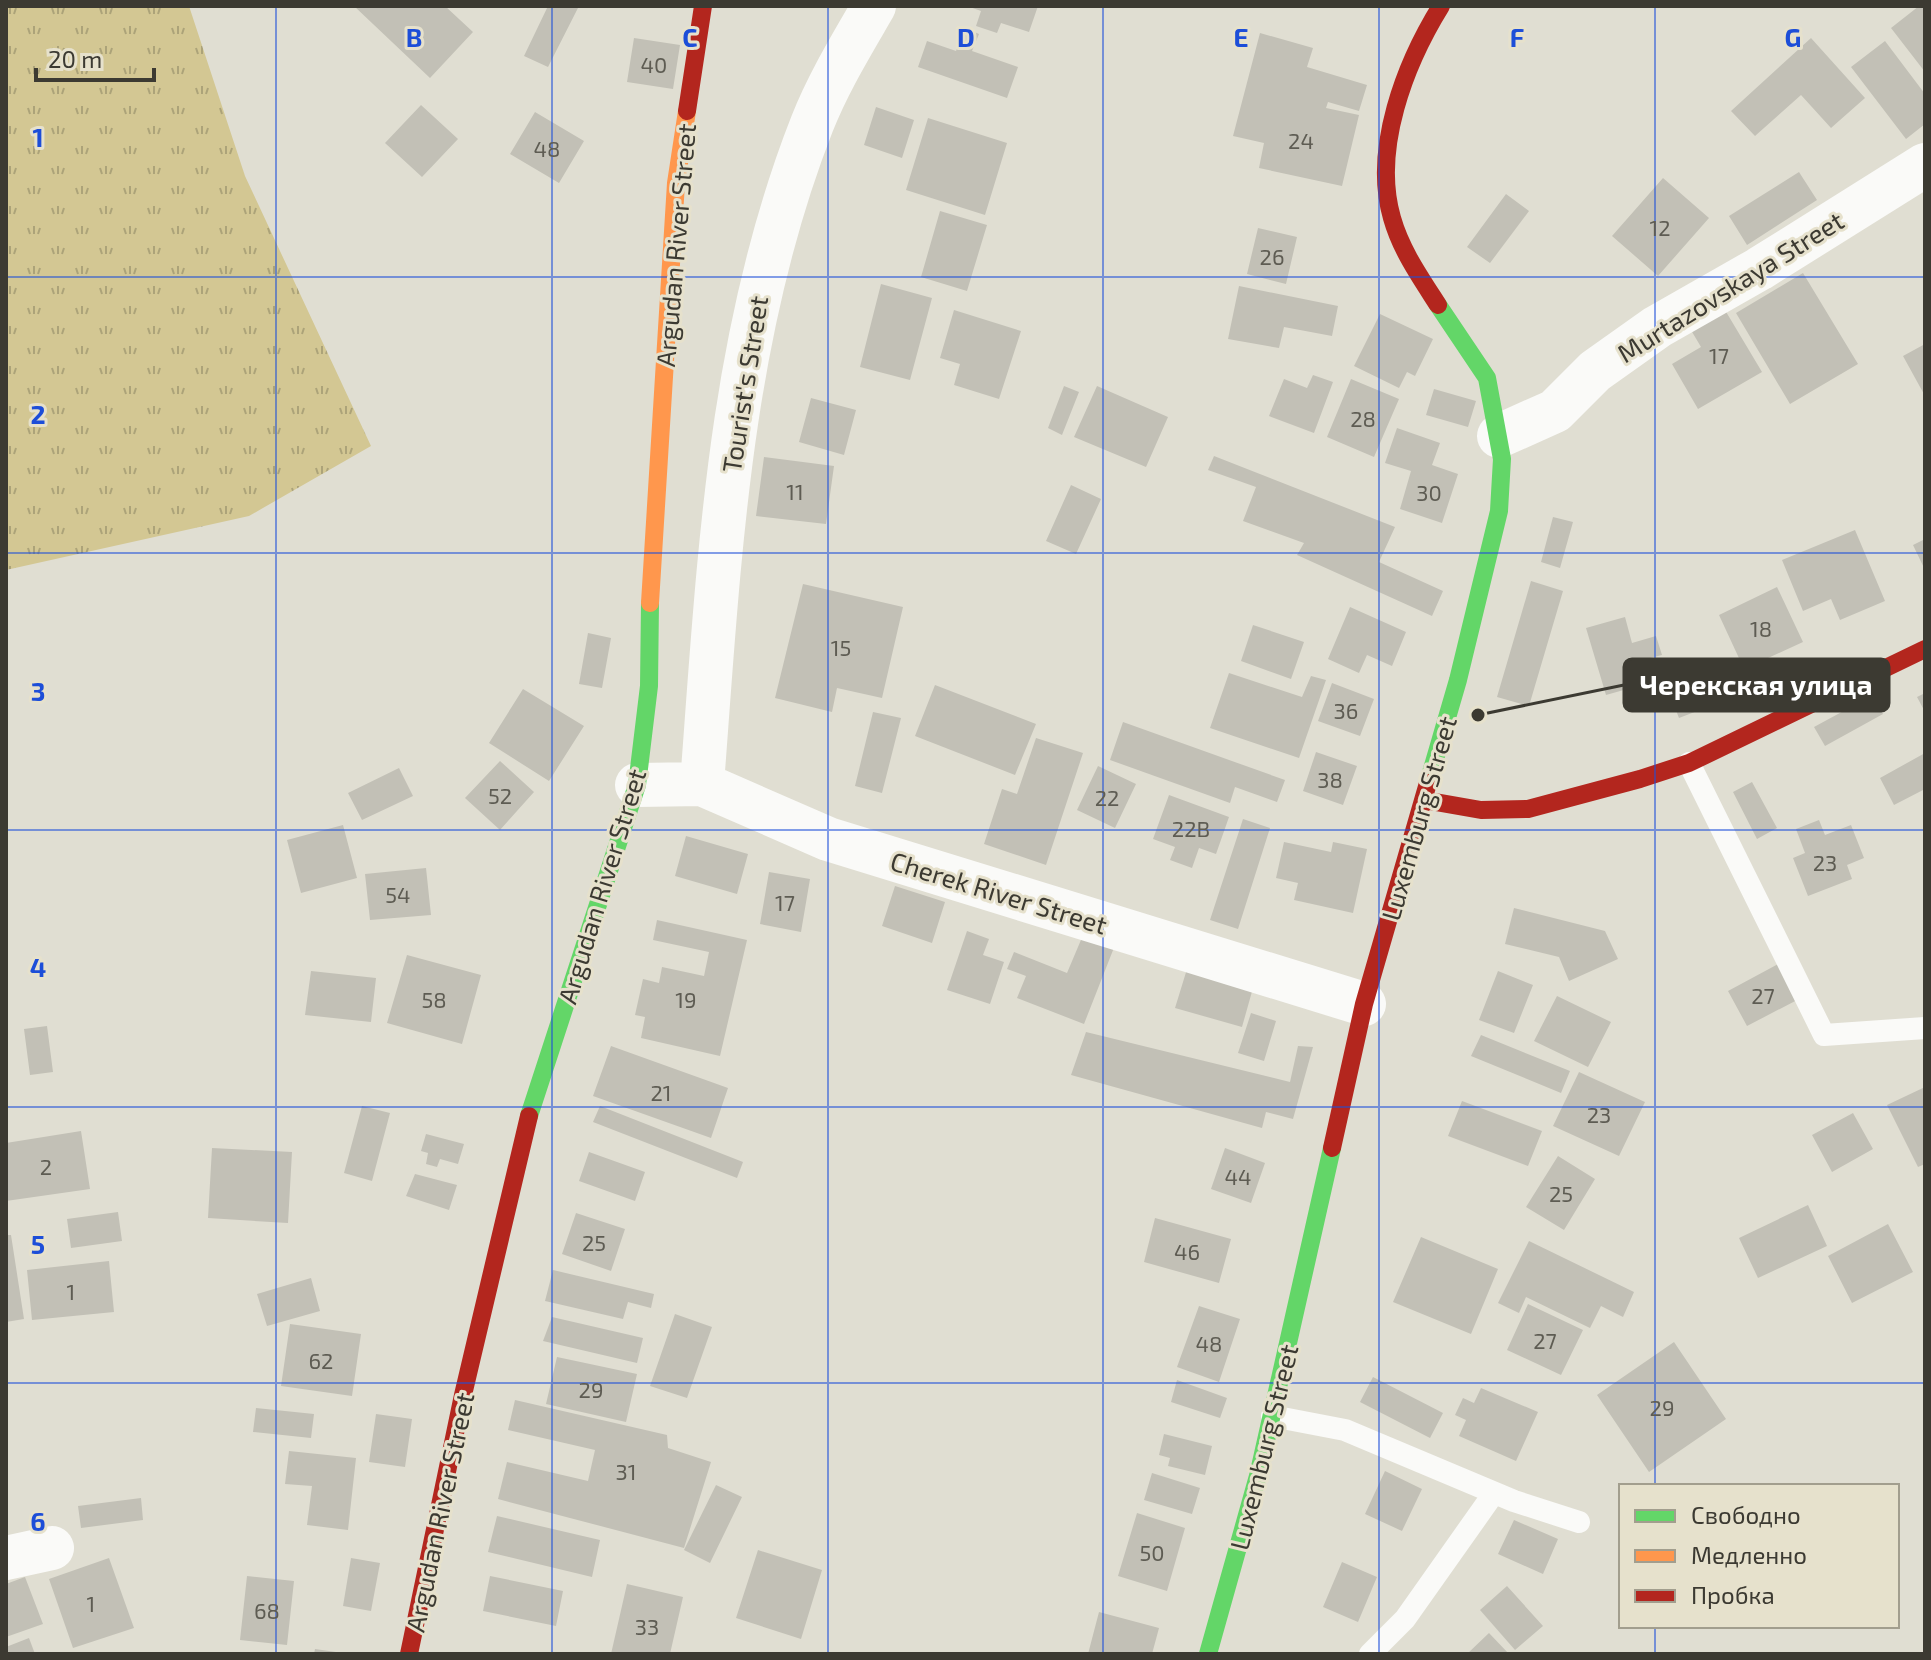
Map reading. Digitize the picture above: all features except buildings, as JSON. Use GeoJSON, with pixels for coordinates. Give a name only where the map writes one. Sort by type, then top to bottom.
{"type":"FeatureCollection","features":[{"type":"Feature","properties":{"kind":"street","name":"Argudan River Street"},"geometry":{"type":"LineString","coordinates":[[409,1654],[473,1350],[530,1113],[637,785],[649,686],[650,579],[676,183],[703,6]]}},
{"type":"Feature","properties":{"kind":"street","name":"Tourist's Street"},"geometry":{"type":"LineString","coordinates":[[702,784],[720,546],[740,389],[759,286],[812,122],[874,6]]}},
{"type":"Feature","properties":{"kind":"street","name":"Luxemburg Street"},"geometry":{"type":"LineString","coordinates":[[1208,1654],[1272,1416],[1364,1004],[1424,800],[1493,542],[1501,491],[1499,436],[1487,378],[1410,262],[1392,218],[1387,190],[1388,157],[1399,97],[1422,37],[1441,6]]}},
{"type":"Feature","properties":{"kind":"street","name":"Murtazovskaya Street"},"geometry":{"type":"LineString","coordinates":[[1499,436],[1555,411],[1595,371],[1657,327],[1759,269],[1925,165]]}},
{"type":"Feature","properties":{"kind":"street"},"geometry":{"type":"LineString","coordinates":[[1424,800],[1481,810],[1528,809],[1689,763],[1925,649]]}},
{"type":"Feature","properties":{"kind":"street","name":"Cherek River Street"},"geometry":{"type":"LineString","coordinates":[[637,785],[702,784],[828,839],[1364,1004]]}},
{"type":"Feature","properties":{"kind":"street"},"geometry":{"type":"LineString","coordinates":[[6,1558],[52,1548]]}},
{"type":"Feature","properties":{"kind":"lane"},"geometry":{"type":"LineString","coordinates":[[1689,763],[1824,1035],[1925,1028]]}},
{"type":"Feature","properties":{"kind":"lane"},"geometry":{"type":"LineString","coordinates":[[1272,1416],[1345,1430],[1494,1493],[1579,1522]]}},
{"type":"Feature","properties":{"kind":"lane"},"geometry":{"type":"LineString","coordinates":[[1370,1654],[1405,1619],[1494,1493]]}},
{"type":"Feature","properties":{"kind":"green space"},"geometry":{"type":"Polygon","coordinates":[[[6,6],[189,6],[245,176],[371,446],[249,516],[6,570],[6,6]]]}},
{"type":"Feature","properties":{"kind":"traffic: fast"},"geometry":{"type":"LineString","coordinates":[[1428,783],[1458,680],[1499,511],[1502,459],[1487,378],[1438,305]]}},
{"type":"Feature","properties":{"kind":"traffic: fast"},"geometry":{"type":"LineString","coordinates":[[529,1116],[637,785],[649,686],[650,603]]}},
{"type":"Feature","properties":{"kind":"traffic: fast"},"geometry":{"type":"LineString","coordinates":[[1208,1654],[1258,1476],[1332,1148]]}},
{"type":"Feature","properties":{"kind":"traffic: slow"},"geometry":{"type":"LineString","coordinates":[[650,603],[676,183],[687,111]]}},
{"type":"Feature","properties":{"kind":"traffic: jam"},"geometry":{"type":"LineString","coordinates":[[687,111],[703,6]]}},
{"type":"Feature","properties":{"kind":"traffic: jam"},"geometry":{"type":"LineString","coordinates":[[1438,305],[1400,241],[1387,191],[1386,164],[1389,136],[1404,80],[1441,6]]}},
{"type":"Feature","properties":{"kind":"traffic: jam"},"geometry":{"type":"LineString","coordinates":[[1424,800],[1481,810],[1528,809],[1640,779],[1689,763],[1925,649]]}},
{"type":"Feature","properties":{"kind":"traffic: jam"},"geometry":{"type":"LineString","coordinates":[[1332,1148],[1364,1004],[1428,783]]}},
{"type":"Feature","properties":{"kind":"traffic: jam"},"geometry":{"type":"LineString","coordinates":[[409,1654],[463,1395],[529,1116]]}},
{"type":"Feature","properties":{"kind":"place","name":"Черекская улица"},"geometry":{"type":"Point","coordinates":[1478,715]}}]}
